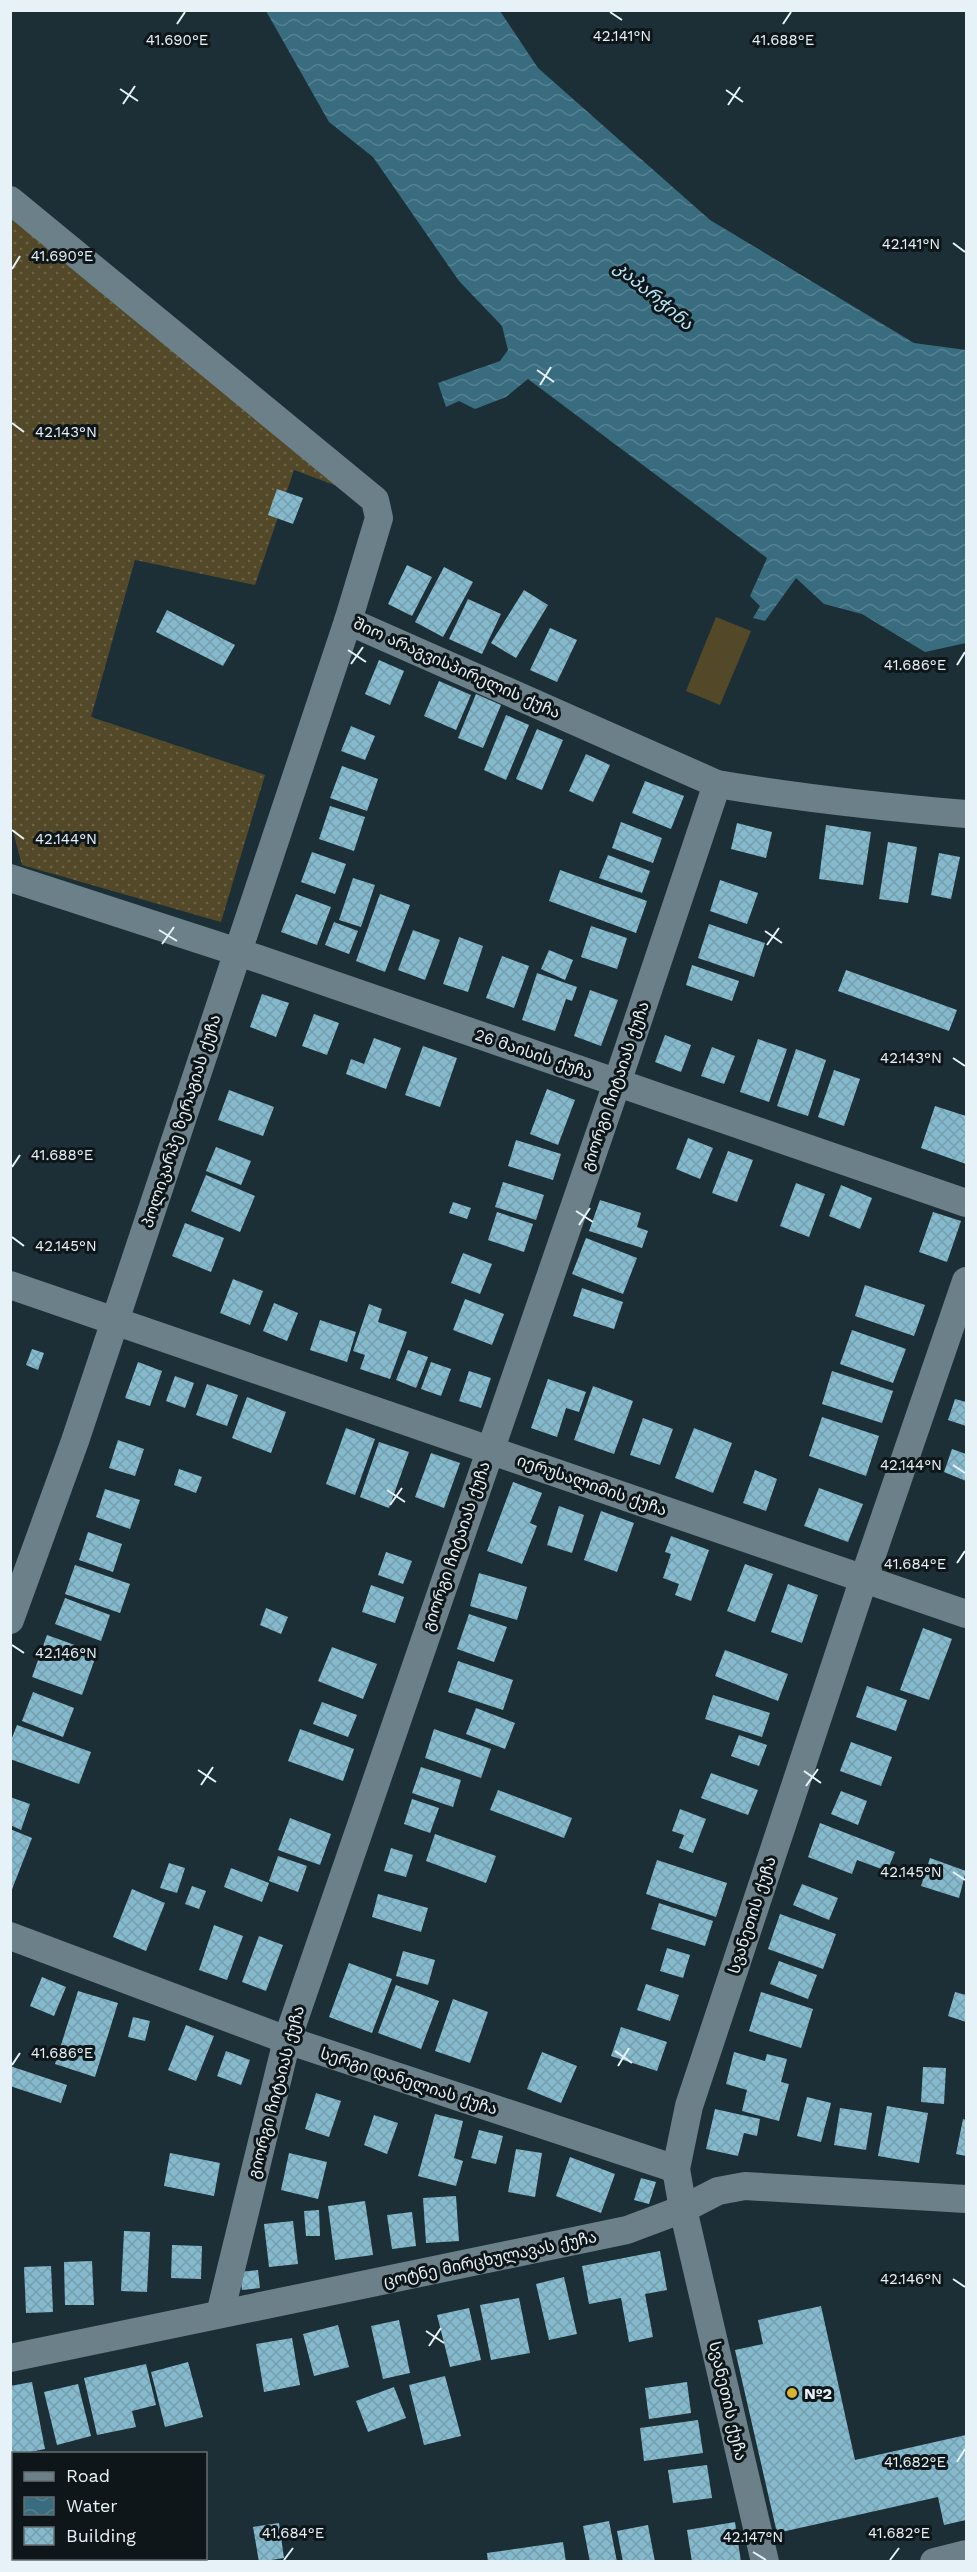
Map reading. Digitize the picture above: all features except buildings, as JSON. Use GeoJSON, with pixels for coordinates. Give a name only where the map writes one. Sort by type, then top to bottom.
{"type":"FeatureCollection","features":[{"type":"Feature","properties":{"kind":"street","name":"შიო არაგვისპირელის ქუჩა"},"geometry":{"type":"LineString","coordinates":[[10,200],[375,500],[379,518],[348,621],[717,784],[862,804],[966,814]]}},
{"type":"Feature","properties":{"kind":"street","name":"პოლიკარპე ზერაგიას ქუჩა"},"geometry":{"type":"LineString","coordinates":[[10,1620],[114,1320],[348,621]]}},
{"type":"Feature","properties":{"kind":"street","name":"გიორგი ჩიტაიას ქუჩა"},"geometry":{"type":"LineString","coordinates":[[220,2314],[287,2040],[489,1449],[618,1083],[717,784]]}},
{"type":"Feature","properties":{"kind":"street","name":"26 მაისის ქუჩა"},"geometry":{"type":"LineString","coordinates":[[10,878],[237,952],[966,1203]]}},
{"type":"Feature","properties":{"kind":"street","name":"სვანეთის ქუჩა"},"geometry":{"type":"LineString","coordinates":[[765,2562],[683,2209],[676,2169],[688,2106],[864,1578],[966,1281]]}},
{"type":"Feature","properties":{"kind":"street","name":"იერუსალიმის ქუჩა"},"geometry":{"type":"LineString","coordinates":[[10,1285],[966,1614]]}},
{"type":"Feature","properties":{"kind":"street","name":"სერგი დანელიას ქუჩა"},"geometry":{"type":"LineString","coordinates":[[10,1936],[287,2040],[676,2169]]}},
{"type":"Feature","properties":{"kind":"street","name":"ცოტნე მირცხულავას ქუჩა"},"geometry":{"type":"LineString","coordinates":[[10,2358],[627,2230],[683,2209],[718,2191],[745,2186],[966,2199]]}},
{"type":"Feature","properties":{"kind":"street"},"geometry":{"type":"LineString","coordinates":[[934,2562],[966,2554]]}},
{"type":"Feature","properties":{"kind":"shaded area"},"geometry":{"type":"Polygon","coordinates":[[[10,200],[375,500],[294,470],[255,585],[135,560],[91,717],[265,775],[221,922],[22,865],[10,820],[10,200]]]}},
{"type":"Feature","properties":{"kind":"shaded area"},"geometry":{"type":"Polygon","coordinates":[[[716,617],[751,631],[720,705],[686,691],[716,617]]]}},
{"type":"Feature","properties":{"kind":"water","name":"კაპარჭინა"},"geometry":{"type":"Polygon","coordinates":[[[266,11],[500,11],[538,68],[710,220],[914,343],[966,350],[966,643],[925,652],[862,614],[824,604],[796,578],[765,621],[753,618],[760,606],[750,596],[767,558],[528,379],[506,397],[475,409],[459,401],[446,407],[438,383],[500,361],[508,350],[502,326],[459,281],[373,157],[329,122],[266,11]]]}},
{"type":"Feature","properties":{"kind":"place","name":"№2"},"geometry":{"type":"Point","coordinates":[792,2393]}}]}
